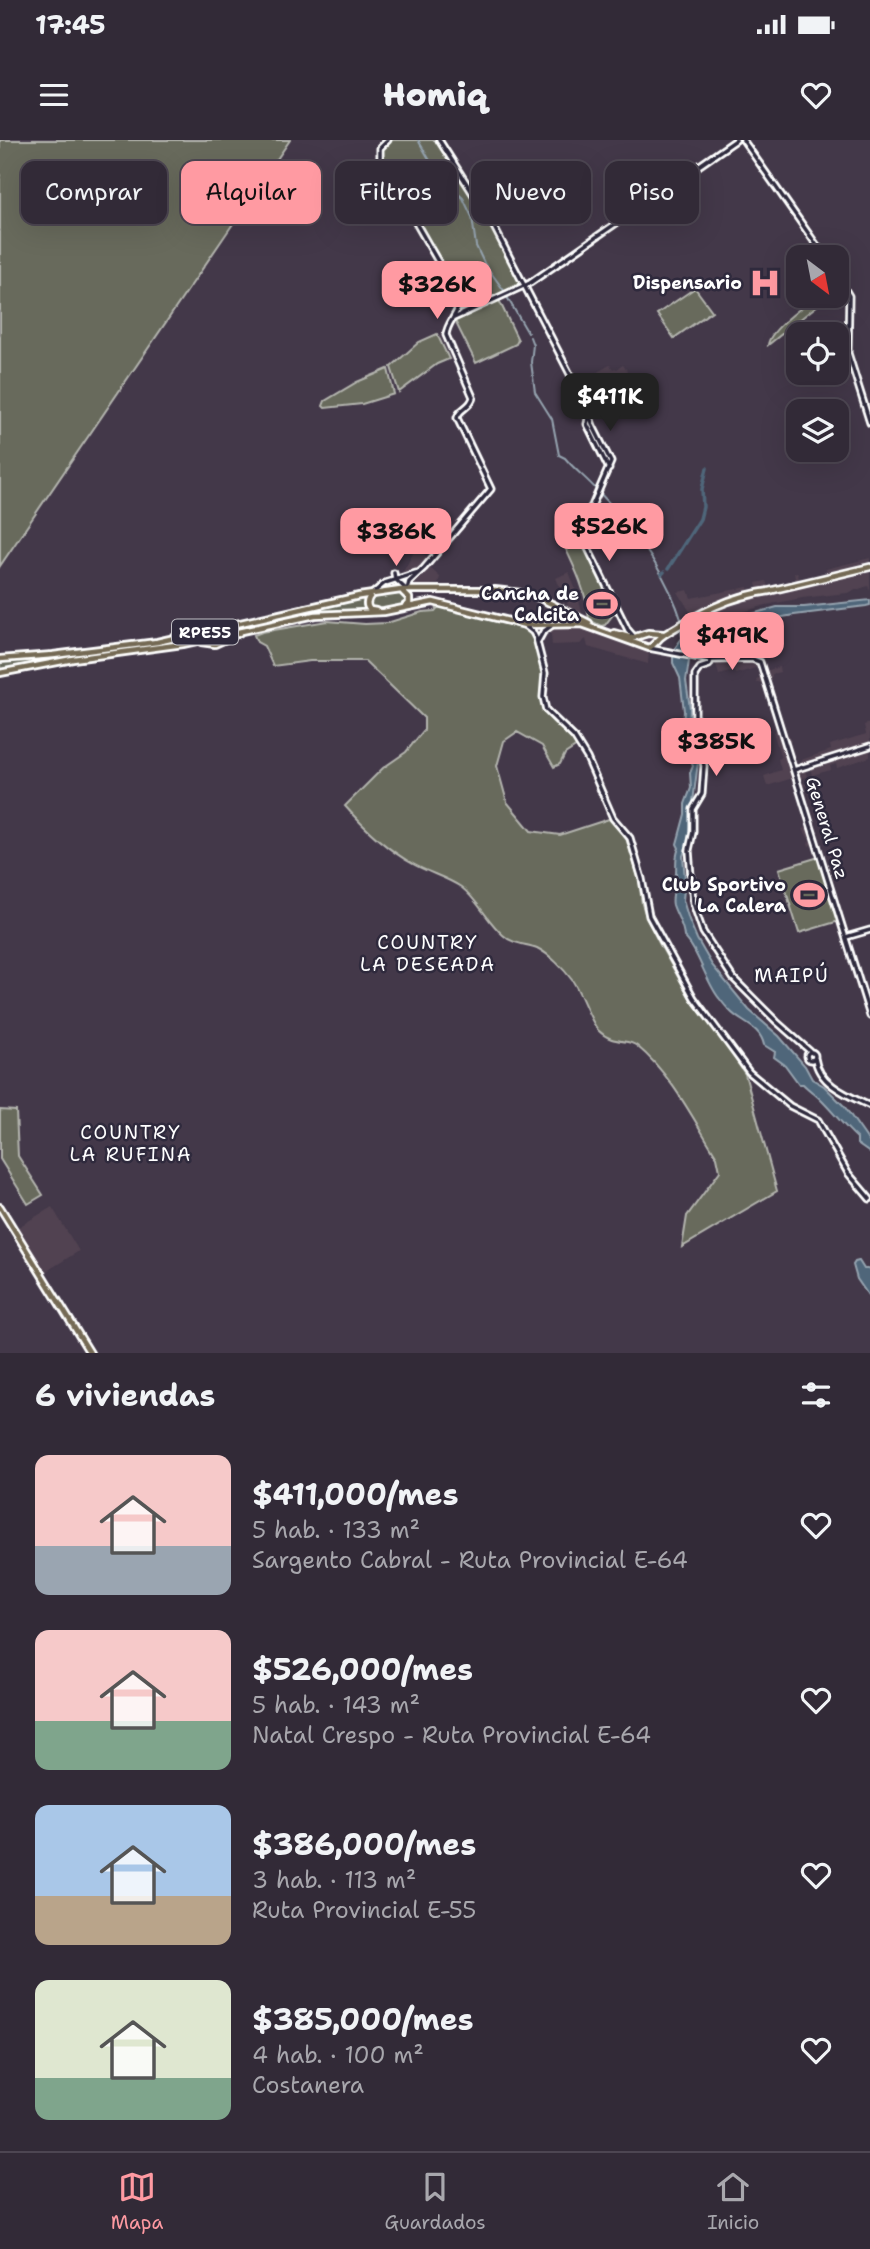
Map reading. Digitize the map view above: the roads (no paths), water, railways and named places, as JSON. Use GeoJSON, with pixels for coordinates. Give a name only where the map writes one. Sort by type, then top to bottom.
{"type":"FeatureCollection","features":[{"type":"Feature","properties":{"kind":"main road"},"geometry":{"type":"LineString","coordinates":[[649,634],[642,641],[646,648],[652,647],[667,633],[714,605],[870,567]]}},
{"type":"Feature","properties":{"kind":"main road"},"geometry":{"type":"LineString","coordinates":[[401,609],[408,605],[408,590]]}},
{"type":"Feature","properties":{"kind":"main road","name":"RPE55"},"geometry":{"type":"LineString","coordinates":[[0,659],[165,640],[371,594],[408,590],[495,590],[521,593],[540,598],[579,621],[646,648]]}},
{"type":"Feature","properties":{"kind":"main road"},"geometry":{"type":"LineString","coordinates":[[396,591],[410,597]]}},
{"type":"Feature","properties":{"kind":"main road"},"geometry":{"type":"LineString","coordinates":[[371,594],[368,608],[384,612]]}},
{"type":"Feature","properties":{"kind":"main road","name":"RPE55"},"geometry":{"type":"LineString","coordinates":[[0,673],[73,659],[162,648],[333,613],[384,612],[423,603],[442,603],[522,624],[553,625],[579,621],[635,638]]}},
{"type":"Feature","properties":{"kind":"main road"},"geometry":{"type":"LineString","coordinates":[[635,638],[667,633]]}},
{"type":"Feature","properties":{"kind":"main road"},"geometry":{"type":"LineString","coordinates":[[649,634],[657,641]]}},
{"type":"Feature","properties":{"kind":"main road"},"geometry":{"type":"LineString","coordinates":[[0,1207],[90,1353]]}},
{"type":"Feature","properties":{"kind":"street"},"geometry":{"type":"LineString","coordinates":[[388,140],[379,152],[381,162],[455,290],[461,310],[466,312]]}},
{"type":"Feature","properties":{"kind":"street"},"geometry":{"type":"LineString","coordinates":[[439,140],[493,225],[611,462],[598,494],[577,526],[629,632],[635,638]]}},
{"type":"Feature","properties":{"kind":"street"},"geometry":{"type":"LineString","coordinates":[[453,319],[525,285],[736,140]]}},
{"type":"Feature","properties":{"kind":"street"},"geometry":{"type":"LineString","coordinates":[[743,140],[817,245]]}},
{"type":"Feature","properties":{"kind":"street"},"geometry":{"type":"LineString","coordinates":[[408,590],[409,582],[491,489],[457,418],[459,413],[471,405],[473,397],[446,338],[446,330],[460,304]]}},
{"type":"Feature","properties":{"kind":"street"},"geometry":{"type":"LineString","coordinates":[[849,308],[848,354],[869,419]]}},
{"type":"Feature","properties":{"kind":"street"},"geometry":{"type":"LineString","coordinates":[[589,414],[586,422],[609,469]]}},
{"type":"Feature","properties":{"kind":"street"},"geometry":{"type":"LineString","coordinates":[[371,594],[385,583],[409,577],[421,570]]}},
{"type":"Feature","properties":{"kind":"street"},"geometry":{"type":"LineString","coordinates":[[394,573],[397,580],[408,590]]}},
{"type":"Feature","properties":{"kind":"street"},"geometry":{"type":"LineString","coordinates":[[522,624],[533,632],[537,643],[545,673],[542,697],[546,710],[574,737],[589,763],[613,818],[631,841],[649,916],[694,998],[748,1072],[790,1106],[818,1120],[848,1173],[870,1199]]}},
{"type":"Feature","properties":{"kind":"street"},"geometry":{"type":"LineString","coordinates":[[537,643],[543,632],[553,625]]}},
{"type":"Feature","properties":{"kind":"street"},"geometry":{"type":"LineString","coordinates":[[657,641],[660,648],[666,651]]}},
{"type":"Feature","properties":{"kind":"street"},"geometry":{"type":"LineString","coordinates":[[646,648],[711,660],[709,665],[700,668],[695,675],[695,719],[704,765],[702,794],[693,809],[695,818],[690,850],[691,887],[693,903],[703,932],[733,978],[812,1053],[823,1076],[833,1086],[870,1106]]}},
{"type":"Feature","properties":{"kind":"street","name":"General Paz"},"geometry":{"type":"LineString","coordinates":[[711,660],[752,659],[758,660],[762,666],[870,1016]]}},
{"type":"Feature","properties":{"kind":"street"},"geometry":{"type":"LineString","coordinates":[[794,770],[870,746]]}},
{"type":"Feature","properties":{"kind":"street"},"geometry":{"type":"LineString","coordinates":[[846,937],[870,930]]}},
{"type":"Feature","properties":{"kind":"street"},"geometry":{"type":"LineString","coordinates":[[806,1049],[807,1055],[814,1060]]}},
{"type":"Feature","properties":{"kind":"street"},"geometry":{"type":"LineString","coordinates":[[807,1055],[812,1053]]}},
{"type":"Feature","properties":{"kind":"water"},"geometry":{"type":"Polygon","coordinates":[[[870,600],[870,605],[866,606],[754,622],[690,654],[686,681],[690,708],[689,726],[698,762],[688,842],[683,856],[683,900],[697,939],[712,965],[749,1010],[779,1036],[805,1066],[812,1079],[824,1086],[844,1106],[870,1143],[870,1153],[857,1144],[857,1138],[821,1100],[803,1084],[799,1084],[785,1065],[774,1057],[775,1052],[764,1045],[759,1033],[734,1015],[721,1001],[684,937],[672,900],[679,848],[677,844],[691,788],[690,773],[693,766],[682,742],[684,711],[680,678],[673,663],[673,651],[682,638],[681,631],[686,627],[697,636],[731,620],[777,607],[870,600]]]}},
{"type":"Feature","properties":{"kind":"water"},"geometry":{"type":"Polygon","coordinates":[[[859,1261],[864,1269],[870,1269],[870,1298],[857,1279],[853,1265],[859,1261]]]}},
{"type":"Feature","properties":{"kind":"waterway"},"geometry":{"type":"LineString","coordinates":[[418,140],[439,176],[463,198],[472,217],[476,246],[484,263],[505,292]]}},
{"type":"Feature","properties":{"kind":"waterway"},"geometry":{"type":"LineString","coordinates":[[507,297],[528,333]]}},
{"type":"Feature","properties":{"kind":"waterway"},"geometry":{"type":"LineString","coordinates":[[530,337],[533,345],[531,362],[535,392],[552,419],[559,455],[592,485],[635,534],[658,568],[682,622]]}},
{"type":"Feature","properties":{"kind":"waterway"},"geometry":{"type":"LineString","coordinates":[[668,569],[700,519],[707,468]]}},
{"type":"Feature","properties":{"kind":"place","name":"Dispensario"},"geometry":{"type":"Point","coordinates":[765,283]}},
{"type":"Feature","properties":{"kind":"place","name":"Cancha de Calcita"},"geometry":{"type":"Point","coordinates":[602,604]}},
{"type":"Feature","properties":{"kind":"place","name":"Club Sportivo La Calera"},"geometry":{"type":"Point","coordinates":[809,895]}},
{"type":"Feature","properties":{"kind":"district","name":"COUNTRY LA DESEADA"},"geometry":{"type":"Point","coordinates":[428,953]}},
{"type":"Feature","properties":{"kind":"district","name":"MAIPÚ"},"geometry":{"type":"Point","coordinates":[792,975]}},
{"type":"Feature","properties":{"kind":"district","name":"COUNTRY LA RUFINA"},"geometry":{"type":"Point","coordinates":[131,1143]}}]}
